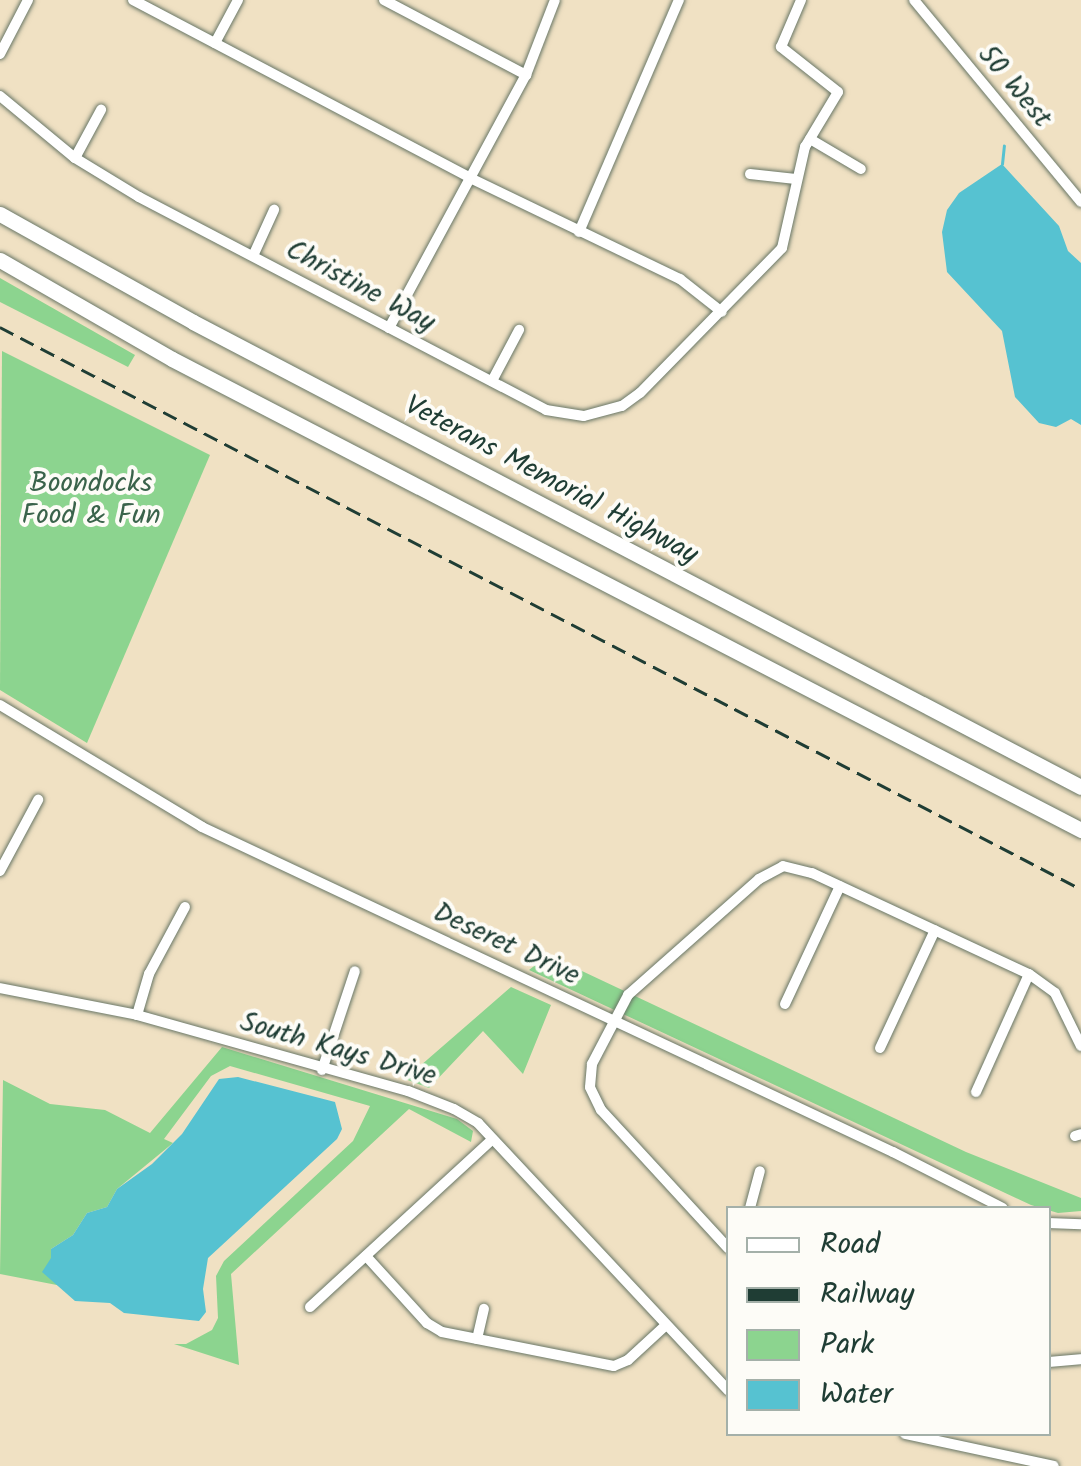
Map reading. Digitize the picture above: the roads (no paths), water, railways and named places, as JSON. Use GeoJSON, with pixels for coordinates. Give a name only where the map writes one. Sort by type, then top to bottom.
{"type":"FeatureCollection","features":[{"type":"Feature","properties":{"kind":"highway","name":"Veterans Memorial Highway"},"geometry":{"type":"LineString","coordinates":[[0,214],[193,322],[1081,787]]}},
{"type":"Feature","properties":{"kind":"highway"},"geometry":{"type":"LineString","coordinates":[[0,260],[189,368],[1081,830]]}},
{"type":"Feature","properties":{"kind":"street"},"geometry":{"type":"LineString","coordinates":[[0,54],[28,0]]}},
{"type":"Feature","properties":{"kind":"street"},"geometry":{"type":"LineString","coordinates":[[133,0],[470,178],[680,278],[722,312]]}},
{"type":"Feature","properties":{"kind":"street"},"geometry":{"type":"LineString","coordinates":[[214,43],[238,0]]}},
{"type":"Feature","properties":{"kind":"street"},"geometry":{"type":"LineString","coordinates":[[384,0],[526,74]]}},
{"type":"Feature","properties":{"kind":"street"},"geometry":{"type":"LineString","coordinates":[[389,328],[526,74],[554,0]]}},
{"type":"Feature","properties":{"kind":"street"},"geometry":{"type":"LineString","coordinates":[[579,232],[679,0]]}},
{"type":"Feature","properties":{"kind":"street","name":"Christine Way"},"geometry":{"type":"LineString","coordinates":[[0,96],[74,158],[389,328],[546,410],[584,416],[602,414],[640,392],[782,248],[793,212],[796,179],[810,138],[838,92],[781,47],[801,0]]}},
{"type":"Feature","properties":{"kind":"street","name":"50 West"},"geometry":{"type":"LineString","coordinates":[[914,0],[1080,198]]}},
{"type":"Feature","properties":{"kind":"street"},"geometry":{"type":"LineString","coordinates":[[74,158],[101,110]]}},
{"type":"Feature","properties":{"kind":"street"},"geometry":{"type":"LineString","coordinates":[[810,138],[861,169]]}},
{"type":"Feature","properties":{"kind":"street"},"geometry":{"type":"LineString","coordinates":[[750,174],[796,179]]}},
{"type":"Feature","properties":{"kind":"street"},"geometry":{"type":"LineString","coordinates":[[253,256],[274,210]]}},
{"type":"Feature","properties":{"kind":"street"},"geometry":{"type":"LineString","coordinates":[[492,382],[519,330]]}},
{"type":"Feature","properties":{"kind":"street","name":"Deseret Drive"},"geometry":{"type":"LineString","coordinates":[[0,705],[202,827],[999,1206]]}},
{"type":"Feature","properties":{"kind":"street"},"geometry":{"type":"LineString","coordinates":[[0,871],[38,800]]}},
{"type":"Feature","properties":{"kind":"street"},"geometry":{"type":"LineString","coordinates":[[726,1246],[596,1098],[590,1088],[592,1064],[628,995],[759,879],[783,866],[840,886],[1029,974],[1055,994],[1081,1046]]}},
{"type":"Feature","properties":{"kind":"street"},"geometry":{"type":"LineString","coordinates":[[785,1004],[840,886]]}},
{"type":"Feature","properties":{"kind":"street"},"geometry":{"type":"LineString","coordinates":[[137,1016],[149,974],[185,907]]}},
{"type":"Feature","properties":{"kind":"street"},"geometry":{"type":"LineString","coordinates":[[880,1048],[935,930]]}},
{"type":"Feature","properties":{"kind":"street"},"geometry":{"type":"LineString","coordinates":[[322,1070],[355,971]]}},
{"type":"Feature","properties":{"kind":"street"},"geometry":{"type":"LineString","coordinates":[[976,1092],[1029,974]]}},
{"type":"Feature","properties":{"kind":"street","name":"South Kays Drive"},"geometry":{"type":"LineString","coordinates":[[0,988],[137,1016],[408,1091],[454,1109],[478,1123],[726,1388]]}},
{"type":"Feature","properties":{"kind":"street"},"geometry":{"type":"LineString","coordinates":[[310,1307],[494,1140]]}},
{"type":"Feature","properties":{"kind":"street"},"geometry":{"type":"LineString","coordinates":[[751,1206],[760,1171]]}},
{"type":"Feature","properties":{"kind":"street"},"geometry":{"type":"LineString","coordinates":[[1051,1223],[1081,1224]]}},
{"type":"Feature","properties":{"kind":"street"},"geometry":{"type":"LineString","coordinates":[[366,1256],[426,1323],[442,1332],[614,1366],[628,1360],[666,1326]]}},
{"type":"Feature","properties":{"kind":"street"},"geometry":{"type":"LineString","coordinates":[[477,1340],[484,1308]]}},
{"type":"Feature","properties":{"kind":"street"},"geometry":{"type":"LineString","coordinates":[[1051,1362],[1081,1359]]}},
{"type":"Feature","properties":{"kind":"street"},"geometry":{"type":"LineString","coordinates":[[914,1436],[1054,1466]]}},
{"type":"Feature","properties":{"kind":"water"},"geometry":{"type":"Polygon","coordinates":[[[1002,164],[1059,226],[1068,251],[1081,263],[1081,425],[1071,419],[1056,427],[1039,423],[1015,397],[1002,331],[947,272],[942,232],[947,210],[959,193],[1002,164]]]}},
{"type":"Feature","properties":{"kind":"water"},"geometry":{"type":"Polygon","coordinates":[[[238,1077],[335,1102],[342,1129],[337,1139],[208,1258],[203,1289],[206,1312],[199,1321],[124,1313],[110,1303],[75,1301],[42,1272],[51,1258],[51,1249],[73,1235],[87,1213],[107,1207],[117,1189],[152,1164],[182,1134],[219,1079],[238,1077]]]}},
{"type":"Feature","properties":{"kind":"waterway"},"geometry":{"type":"LineString","coordinates":[[1002,164],[1004,146]]}},
{"type":"Feature","properties":{"kind":"railway"},"geometry":{"type":"LineString","coordinates":[[0,327],[1081,889]]}},
{"type":"Feature","properties":{"kind":"park label","name":"Boondocks Food & Fun"},"geometry":{"type":"Point","coordinates":[91,500]}}]}
